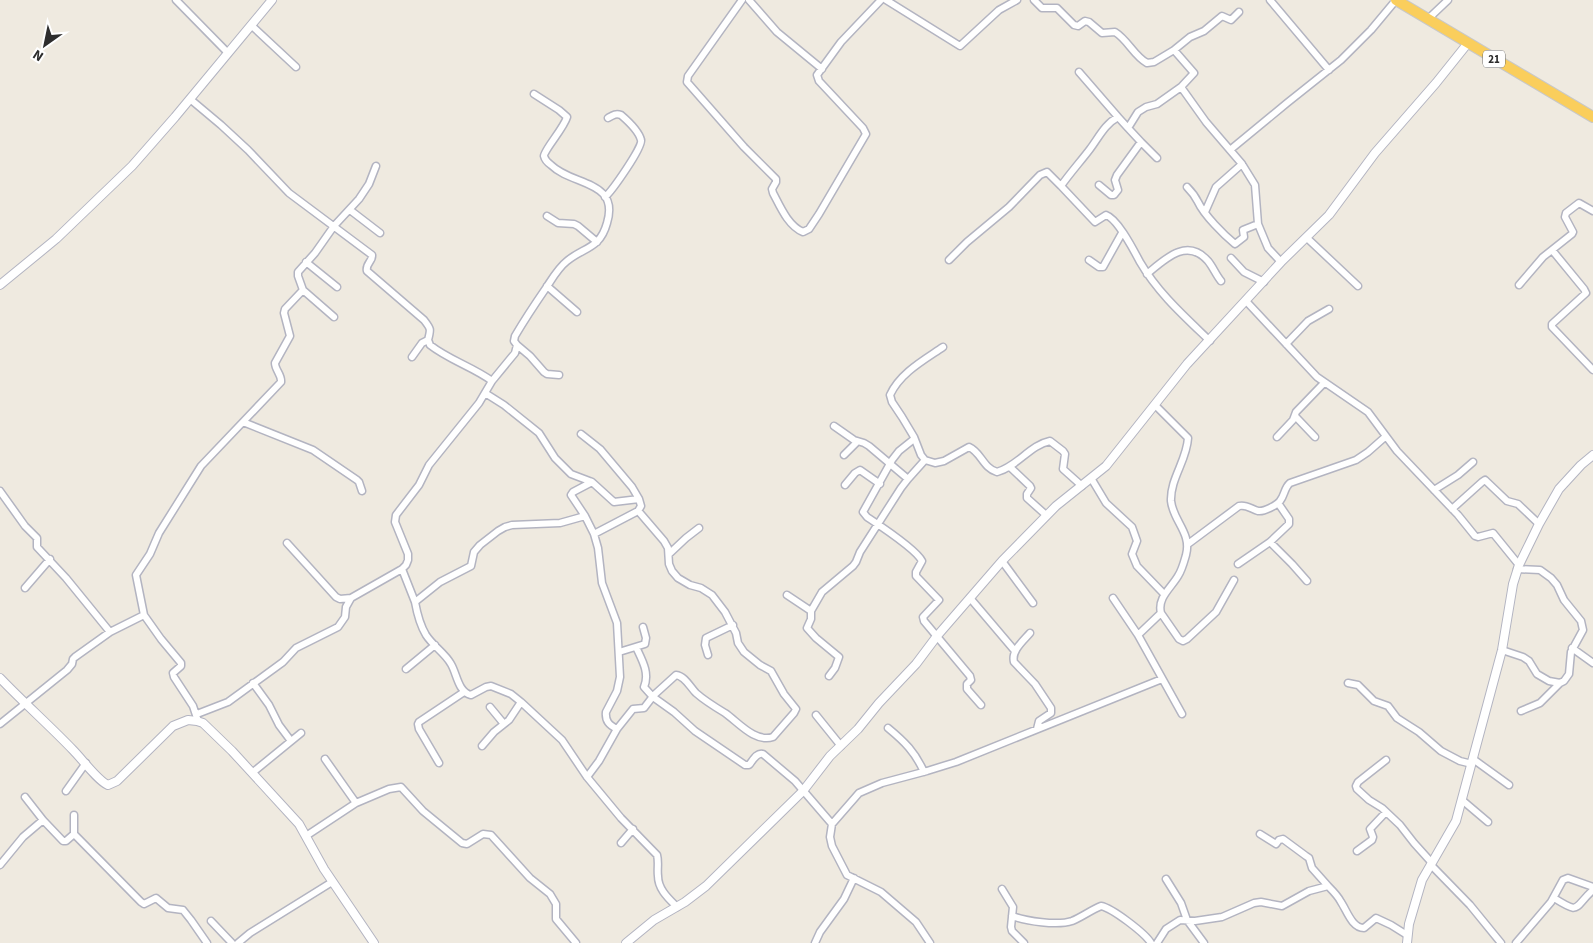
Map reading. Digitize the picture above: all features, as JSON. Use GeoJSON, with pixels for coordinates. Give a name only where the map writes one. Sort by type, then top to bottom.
{"type":"FeatureCollection","features":[{"type":"Feature","properties":{"kind":"highway","name":"21"},"geometry":{"type":"LineString","coordinates":[[1396,0],[1593,117]]}},
{"type":"Feature","properties":{"kind":"street"},"geometry":{"type":"LineString","coordinates":[[176,0],[228,53]]}},
{"type":"Feature","properties":{"kind":"street"},"geometry":{"type":"LineString","coordinates":[[0,285],[56,239],[132,166],[151,146],[272,0]]}},
{"type":"Feature","properties":{"kind":"street"},"geometry":{"type":"LineString","coordinates":[[742,0],[688,76],[687,82],[744,147],[776,179],[772,189],[773,193],[788,219],[799,231],[803,232],[809,229],[819,214],[866,134],[864,128],[819,81],[818,76],[841,42],[881,0]]}},
{"type":"Feature","properties":{"kind":"street"},"geometry":{"type":"LineString","coordinates":[[748,0],[777,32],[822,69]]}},
{"type":"Feature","properties":{"kind":"street"},"geometry":{"type":"LineString","coordinates":[[886,0],[960,46],[999,10],[1017,0]]}},
{"type":"Feature","properties":{"kind":"street"},"geometry":{"type":"LineString","coordinates":[[1034,0],[1042,8],[1057,8],[1074,25],[1078,26],[1085,21],[1102,33],[1115,32],[1147,63],[1154,62],[1174,50],[1190,37],[1204,31],[1222,16],[1231,20],[1239,12]]}},
{"type":"Feature","properties":{"kind":"street"},"geometry":{"type":"LineString","coordinates":[[1270,0],[1329,70]]}},
{"type":"Feature","properties":{"kind":"street"},"geometry":{"type":"LineString","coordinates":[[1230,150],[1287,102],[1329,70],[1363,39],[1396,0]]}},
{"type":"Feature","properties":{"kind":"street"},"geometry":{"type":"LineString","coordinates":[[1428,19],[1448,0]]}},
{"type":"Feature","properties":{"kind":"street"},"geometry":{"type":"LineString","coordinates":[[251,25],[296,67]]}},
{"type":"Feature","properties":{"kind":"street"},"geometry":{"type":"LineString","coordinates":[[626,943],[654,920],[677,907],[706,886],[803,791],[830,756],[916,664],[937,636],[1002,561],[1046,515],[1106,466],[1187,364],[1282,262],[1329,215],[1375,153],[1468,44]]}},
{"type":"Feature","properties":{"kind":"street"},"geometry":{"type":"LineString","coordinates":[[1128,128],[1138,112],[1146,107],[1157,104],[1181,87],[1194,73],[1174,50]]}},
{"type":"Feature","properties":{"kind":"street"},"geometry":{"type":"LineString","coordinates":[[1079,72],[1156,158]]}},
{"type":"Feature","properties":{"kind":"street"},"geometry":{"type":"LineString","coordinates":[[1181,87],[1206,122],[1242,164],[1255,185],[1258,224],[1268,248],[1282,262]]}},
{"type":"Feature","properties":{"kind":"street"},"geometry":{"type":"LineString","coordinates":[[534,94],[567,117],[545,153],[544,158],[552,167],[567,176],[598,189],[605,197],[609,207],[605,229],[596,242],[563,264],[515,336],[514,340],[517,345],[544,372],[559,375]]}},
{"type":"Feature","properties":{"kind":"street"},"geometry":{"type":"LineString","coordinates":[[190,99],[242,144],[289,193],[372,255],[366,268],[367,271],[424,320],[430,328],[428,340],[422,343],[412,357]]}},
{"type":"Feature","properties":{"kind":"street"},"geometry":{"type":"LineString","coordinates":[[605,197],[613,189],[641,144],[635,131],[621,115],[614,114],[608,118]]}},
{"type":"Feature","properties":{"kind":"street"},"geometry":{"type":"LineString","coordinates":[[1060,186],[1102,130],[1118,116]]}},
{"type":"Feature","properties":{"kind":"street"},"geometry":{"type":"LineString","coordinates":[[1099,185],[1111,195],[1114,195],[1118,188],[1115,180],[1116,175],[1141,142]]}},
{"type":"Feature","properties":{"kind":"street"},"geometry":{"type":"LineString","coordinates":[[1205,212],[1216,187],[1242,164]]}},
{"type":"Feature","properties":{"kind":"street"},"geometry":{"type":"LineString","coordinates":[[334,317],[303,290],[297,274],[334,226],[350,210],[369,184],[376,166]]}},
{"type":"Feature","properties":{"kind":"street"},"geometry":{"type":"LineString","coordinates":[[949,260],[971,238],[1009,207],[1040,175],[1047,172],[1094,220],[1097,222],[1108,216],[1122,233],[1147,274],[1167,299],[1210,341]]}},
{"type":"Feature","properties":{"kind":"street"},"geometry":{"type":"LineString","coordinates":[[1187,187],[1222,232],[1236,244],[1244,236],[1243,230],[1258,224]]}},
{"type":"Feature","properties":{"kind":"street"},"geometry":{"type":"LineString","coordinates":[[1518,285],[1543,257],[1572,234],[1565,217],[1566,213],[1580,203],[1593,211]]}},
{"type":"Feature","properties":{"kind":"street"},"geometry":{"type":"LineString","coordinates":[[350,210],[380,233]]}},
{"type":"Feature","properties":{"kind":"street"},"geometry":{"type":"LineString","coordinates":[[547,216],[558,223],[578,226],[596,242]]}},
{"type":"Feature","properties":{"kind":"street"},"geometry":{"type":"LineString","coordinates":[[1089,260],[1099,267],[1103,267],[1122,233]]}},
{"type":"Feature","properties":{"kind":"street"},"geometry":{"type":"LineString","coordinates":[[1307,238],[1358,286]]}},
{"type":"Feature","properties":{"kind":"street"},"geometry":{"type":"LineString","coordinates":[[1147,274],[1174,254],[1187,249],[1197,252],[1208,262],[1221,281]]}},
{"type":"Feature","properties":{"kind":"street"},"geometry":{"type":"LineString","coordinates":[[1552,250],[1586,293],[1559,317],[1552,324],[1552,327],[1593,370]]}},
{"type":"Feature","properties":{"kind":"street"},"geometry":{"type":"LineString","coordinates":[[1231,258],[1244,272],[1264,282]]}},
{"type":"Feature","properties":{"kind":"street"},"geometry":{"type":"LineString","coordinates":[[306,262],[337,287]]}},
{"type":"Feature","properties":{"kind":"street"},"geometry":{"type":"LineString","coordinates":[[547,286],[577,312]]}},
{"type":"Feature","properties":{"kind":"street"},"geometry":{"type":"LineString","coordinates":[[303,290],[285,309],[284,313],[290,336],[275,363],[281,382],[201,466],[159,533],[150,554],[138,570],[136,579],[144,615],[161,640],[181,663],[181,666],[173,673],[174,677],[197,717],[232,750],[299,824],[332,882],[374,943]]}},
{"type":"Feature","properties":{"kind":"street"},"geometry":{"type":"LineString","coordinates":[[1246,301],[1324,384],[1368,412],[1397,451],[1476,537],[1493,533],[1518,567],[1540,570],[1551,578],[1564,600],[1581,621],[1583,625],[1581,633],[1572,648],[1569,674],[1540,703],[1521,711]]}},
{"type":"Feature","properties":{"kind":"street"},"geometry":{"type":"LineString","coordinates":[[1286,344],[1308,321],[1329,309]]}},
{"type":"Feature","properties":{"kind":"street"},"geometry":{"type":"LineString","coordinates":[[428,340],[434,348],[477,370],[492,381]]}},
{"type":"Feature","properties":{"kind":"street"},"geometry":{"type":"LineString","coordinates":[[287,543],[336,597],[340,599],[351,598],[402,569],[408,560],[408,554],[395,522],[396,515],[419,485],[429,465],[479,403],[492,381],[515,353],[517,345]]}},
{"type":"Feature","properties":{"kind":"street"},"geometry":{"type":"LineString","coordinates":[[944,347],[912,368],[896,385],[890,395],[921,456],[925,460],[935,463],[944,461],[969,447],[973,449],[985,465],[997,472],[1010,467],[1042,443],[1050,441],[1065,454],[1063,470],[1082,486]]}},
{"type":"Feature","properties":{"kind":"street"},"geometry":{"type":"LineString","coordinates":[[1277,437],[1293,420],[1296,412],[1324,384]]}},
{"type":"Feature","properties":{"kind":"street"},"geometry":{"type":"LineString","coordinates":[[485,393],[504,405],[539,433],[555,458],[571,474],[592,482],[614,502],[639,499]]}},
{"type":"Feature","properties":{"kind":"street"},"geometry":{"type":"LineString","coordinates":[[1155,405],[1188,438],[1171,496],[1173,508],[1188,544],[1179,574],[1164,594],[1160,604],[1161,613],[1179,639],[1187,639],[1209,620],[1216,612],[1234,580]]}},
{"type":"Feature","properties":{"kind":"street"},"geometry":{"type":"LineString","coordinates":[[1295,416],[1315,436]]}},
{"type":"Feature","properties":{"kind":"street"},"geometry":{"type":"LineString","coordinates":[[243,422],[320,454],[357,480],[362,492]]}},
{"type":"Feature","properties":{"kind":"street"},"geometry":{"type":"LineString","coordinates":[[834,426],[857,442],[864,442],[908,478]]}},
{"type":"Feature","properties":{"kind":"street"},"geometry":{"type":"LineString","coordinates":[[581,434],[596,444],[606,455],[632,487],[641,506],[638,511],[594,534]]}},
{"type":"Feature","properties":{"kind":"street"},"geometry":{"type":"LineString","coordinates":[[1188,544],[1239,506],[1245,505],[1262,511],[1282,499],[1290,482],[1356,460],[1386,438]]}},
{"type":"Feature","properties":{"kind":"street"},"geometry":{"type":"LineString","coordinates":[[914,439],[899,451],[890,463],[863,512],[867,517],[909,547],[920,558],[921,564],[915,574],[938,600],[923,619],[970,676],[971,680],[967,684],[967,689],[981,705]]}},
{"type":"Feature","properties":{"kind":"street"},"geometry":{"type":"LineString","coordinates":[[844,455],[857,442]]}},
{"type":"Feature","properties":{"kind":"street"},"geometry":{"type":"LineString","coordinates":[[1260,834],[1276,844],[1279,840],[1283,839],[1306,856],[1312,868],[1341,901],[1351,920],[1360,928],[1364,928],[1376,918],[1391,925],[1407,939],[1416,895],[1422,880],[1454,825],[1462,800],[1502,650],[1518,567],[1559,489],[1580,465],[1593,455]]}},
{"type":"Feature","properties":{"kind":"street"},"geometry":{"type":"LineString","coordinates":[[829,676],[835,668],[839,657],[807,628],[811,619],[811,611],[822,592],[856,562],[857,556],[908,478],[925,460]]}},
{"type":"Feature","properties":{"kind":"street"},"geometry":{"type":"LineString","coordinates":[[1434,490],[1458,475],[1473,462]]}},
{"type":"Feature","properties":{"kind":"street"},"geometry":{"type":"LineString","coordinates":[[1010,467],[1030,486],[1027,498],[1046,515]]}},
{"type":"Feature","properties":{"kind":"street"},"geometry":{"type":"LineString","coordinates":[[845,485],[860,470],[880,484]]}},
{"type":"Feature","properties":{"kind":"street"},"geometry":{"type":"LineString","coordinates":[[1091,478],[1106,503],[1132,527],[1137,538],[1137,543],[1132,552],[1134,562],[1164,594]]}},
{"type":"Feature","properties":{"kind":"street"},"geometry":{"type":"LineString","coordinates":[[1452,509],[1486,480],[1507,501],[1518,504],[1539,524]]}},
{"type":"Feature","properties":{"kind":"street"},"geometry":{"type":"LineString","coordinates":[[592,482],[571,495],[594,534],[598,548],[602,583],[617,623],[620,684],[606,712],[608,723],[616,729]]}},
{"type":"Feature","properties":{"kind":"street"},"geometry":{"type":"LineString","coordinates":[[0,491],[28,530],[37,538],[37,547],[110,632]]}},
{"type":"Feature","properties":{"kind":"street"},"geometry":{"type":"LineString","coordinates":[[1238,564],[1270,542],[1290,522],[1278,503]]}},
{"type":"Feature","properties":{"kind":"street"},"geometry":{"type":"LineString","coordinates":[[587,777],[599,761],[616,729],[633,709],[644,708],[672,678],[678,675],[696,692],[749,732],[766,738],[773,737],[794,713],[796,707],[784,694],[771,671],[744,652],[738,644],[732,625],[712,595],[684,581],[672,571],[664,541],[638,511]]}},
{"type":"Feature","properties":{"kind":"street"},"geometry":{"type":"LineString","coordinates":[[415,602],[440,582],[471,566],[474,552],[480,545],[505,527],[512,525],[560,524],[585,516]]}},
{"type":"Feature","properties":{"kind":"street"},"geometry":{"type":"LineString","coordinates":[[669,554],[699,528]]}},
{"type":"Feature","properties":{"kind":"street"},"geometry":{"type":"LineString","coordinates":[[1270,542],[1307,581]]}},
{"type":"Feature","properties":{"kind":"street"},"geometry":{"type":"LineString","coordinates":[[24,588],[50,560]]}},
{"type":"Feature","properties":{"kind":"street"},"geometry":{"type":"LineString","coordinates":[[1002,561],[1033,603]]}},
{"type":"Feature","properties":{"kind":"street"},"geometry":{"type":"LineString","coordinates":[[402,569],[427,636],[451,663],[464,692],[471,695],[491,686],[511,694],[562,740],[587,777],[621,818],[658,855],[659,885],[677,907]]}},
{"type":"Feature","properties":{"kind":"street"},"geometry":{"type":"LineString","coordinates":[[787,595],[811,611]]}},
{"type":"Feature","properties":{"kind":"street"},"geometry":{"type":"LineString","coordinates":[[0,678],[57,733],[86,763],[100,781],[108,785],[112,784],[173,726],[228,702],[283,662],[296,648],[338,627],[345,617],[346,607],[351,598]]}},
{"type":"Feature","properties":{"kind":"street"},"geometry":{"type":"LineString","coordinates":[[970,598],[1015,651]]}},
{"type":"Feature","properties":{"kind":"street"},"geometry":{"type":"LineString","coordinates":[[1113,598],[1138,635],[1182,714]]}},
{"type":"Feature","properties":{"kind":"street"},"geometry":{"type":"LineString","coordinates":[[1138,635],[1161,613]]}},
{"type":"Feature","properties":{"kind":"street"},"geometry":{"type":"LineString","coordinates":[[0,724],[67,670],[75,657],[110,632],[144,615]]}},
{"type":"Feature","properties":{"kind":"street"},"geometry":{"type":"LineString","coordinates":[[708,655],[705,645],[706,638],[732,625]]}},
{"type":"Feature","properties":{"kind":"street"},"geometry":{"type":"LineString","coordinates":[[619,652],[646,643],[643,627]]}},
{"type":"Feature","properties":{"kind":"street"},"geometry":{"type":"LineString","coordinates":[[1030,633],[1013,655],[1014,662],[1035,684],[1051,708],[1050,713],[1039,721],[1037,729]]}},
{"type":"Feature","properties":{"kind":"street"},"geometry":{"type":"LineString","coordinates":[[406,669],[435,645]]}},
{"type":"Feature","properties":{"kind":"street"},"geometry":{"type":"LineString","coordinates":[[636,647],[645,666],[647,679],[644,687],[653,697],[683,719],[695,731],[744,765],[749,765],[758,754],[764,754],[795,781],[832,824]]}},
{"type":"Feature","properties":{"kind":"street"},"geometry":{"type":"LineString","coordinates":[[1572,648],[1593,663]]}},
{"type":"Feature","properties":{"kind":"street"},"geometry":{"type":"LineString","coordinates":[[1502,650],[1524,657],[1542,678],[1549,682],[1560,683]]}},
{"type":"Feature","properties":{"kind":"street"},"geometry":{"type":"LineString","coordinates":[[930,943],[911,917],[874,887],[846,872],[832,846],[830,836],[832,824],[859,793],[882,783],[956,762],[1162,679]]}},
{"type":"Feature","properties":{"kind":"street"},"geometry":{"type":"LineString","coordinates":[[253,682],[291,741]]}},
{"type":"Feature","properties":{"kind":"street"},"geometry":{"type":"LineString","coordinates":[[1348,683],[1358,685],[1374,701],[1388,706],[1397,718],[1419,732],[1441,752],[1460,761],[1472,761],[1508,785]]}},
{"type":"Feature","properties":{"kind":"street"},"geometry":{"type":"LineString","coordinates":[[439,763],[418,729],[418,724],[464,692]]}},
{"type":"Feature","properties":{"kind":"street"},"geometry":{"type":"LineString","coordinates":[[482,746],[494,732],[509,720],[521,702]]}},
{"type":"Feature","properties":{"kind":"street"},"geometry":{"type":"LineString","coordinates":[[490,707],[504,724]]}},
{"type":"Feature","properties":{"kind":"street"},"geometry":{"type":"LineString","coordinates":[[816,715],[841,746]]}},
{"type":"Feature","properties":{"kind":"street"},"geometry":{"type":"LineString","coordinates":[[888,728],[908,745],[919,760],[924,772]]}},
{"type":"Feature","properties":{"kind":"street"},"geometry":{"type":"LineString","coordinates":[[252,773],[301,733]]}},
{"type":"Feature","properties":{"kind":"street"},"geometry":{"type":"LineString","coordinates":[[325,759],[356,803]]}},
{"type":"Feature","properties":{"kind":"street"},"geometry":{"type":"LineString","coordinates":[[1386,760],[1371,770],[1356,786],[1363,796],[1386,812],[1404,829],[1501,943]]}},
{"type":"Feature","properties":{"kind":"street"},"geometry":{"type":"LineString","coordinates":[[66,791],[86,763]]}},
{"type":"Feature","properties":{"kind":"street"},"geometry":{"type":"LineString","coordinates":[[306,836],[356,803],[389,788],[400,787],[423,811],[462,843],[467,844],[483,834],[491,836],[530,878],[550,894],[556,904],[556,919],[576,943]]}},
{"type":"Feature","properties":{"kind":"street"},"geometry":{"type":"LineString","coordinates":[[24,797],[64,842],[74,834]]}},
{"type":"Feature","properties":{"kind":"street"},"geometry":{"type":"LineString","coordinates":[[1462,800],[1488,822]]}},
{"type":"Feature","properties":{"kind":"street"},"geometry":{"type":"LineString","coordinates":[[1357,851],[1372,840],[1370,828],[1386,812]]}},
{"type":"Feature","properties":{"kind":"street"},"geometry":{"type":"LineString","coordinates":[[74,815],[74,834],[140,902],[144,904],[156,898],[168,908],[183,910],[207,943]]}},
{"type":"Feature","properties":{"kind":"street"},"geometry":{"type":"LineString","coordinates":[[0,865],[23,837],[43,820]]}},
{"type":"Feature","properties":{"kind":"street"},"geometry":{"type":"LineString","coordinates":[[621,843],[633,829]]}},
{"type":"Feature","properties":{"kind":"street"},"geometry":{"type":"LineString","coordinates":[[1166,878],[1182,904],[1187,920],[1204,943]]}},
{"type":"Feature","properties":{"kind":"street"},"geometry":{"type":"LineString","coordinates":[[1516,943],[1554,898],[1561,882],[1566,878],[1593,889],[1581,905],[1575,908],[1568,907],[1554,898]]}},
{"type":"Feature","properties":{"kind":"street"},"geometry":{"type":"LineString","coordinates":[[815,943],[820,932],[856,879]]}},
{"type":"Feature","properties":{"kind":"street"},"geometry":{"type":"LineString","coordinates":[[241,942],[250,933],[332,882]]}},
{"type":"Feature","properties":{"kind":"street"},"geometry":{"type":"LineString","coordinates":[[1157,943],[1170,926],[1180,920],[1222,917],[1254,903],[1261,902],[1282,906],[1309,891],[1328,886]]}},
{"type":"Feature","properties":{"kind":"street"},"geometry":{"type":"LineString","coordinates":[[1002,889],[1013,907],[1012,931],[1024,943]]}},
{"type":"Feature","properties":{"kind":"street"},"geometry":{"type":"LineString","coordinates":[[1012,916],[1028,920],[1062,923],[1074,920],[1101,906],[1111,910],[1145,935],[1151,943]]}},
{"type":"Feature","properties":{"kind":"street"},"geometry":{"type":"LineString","coordinates":[[211,921],[232,943]]}}]}
